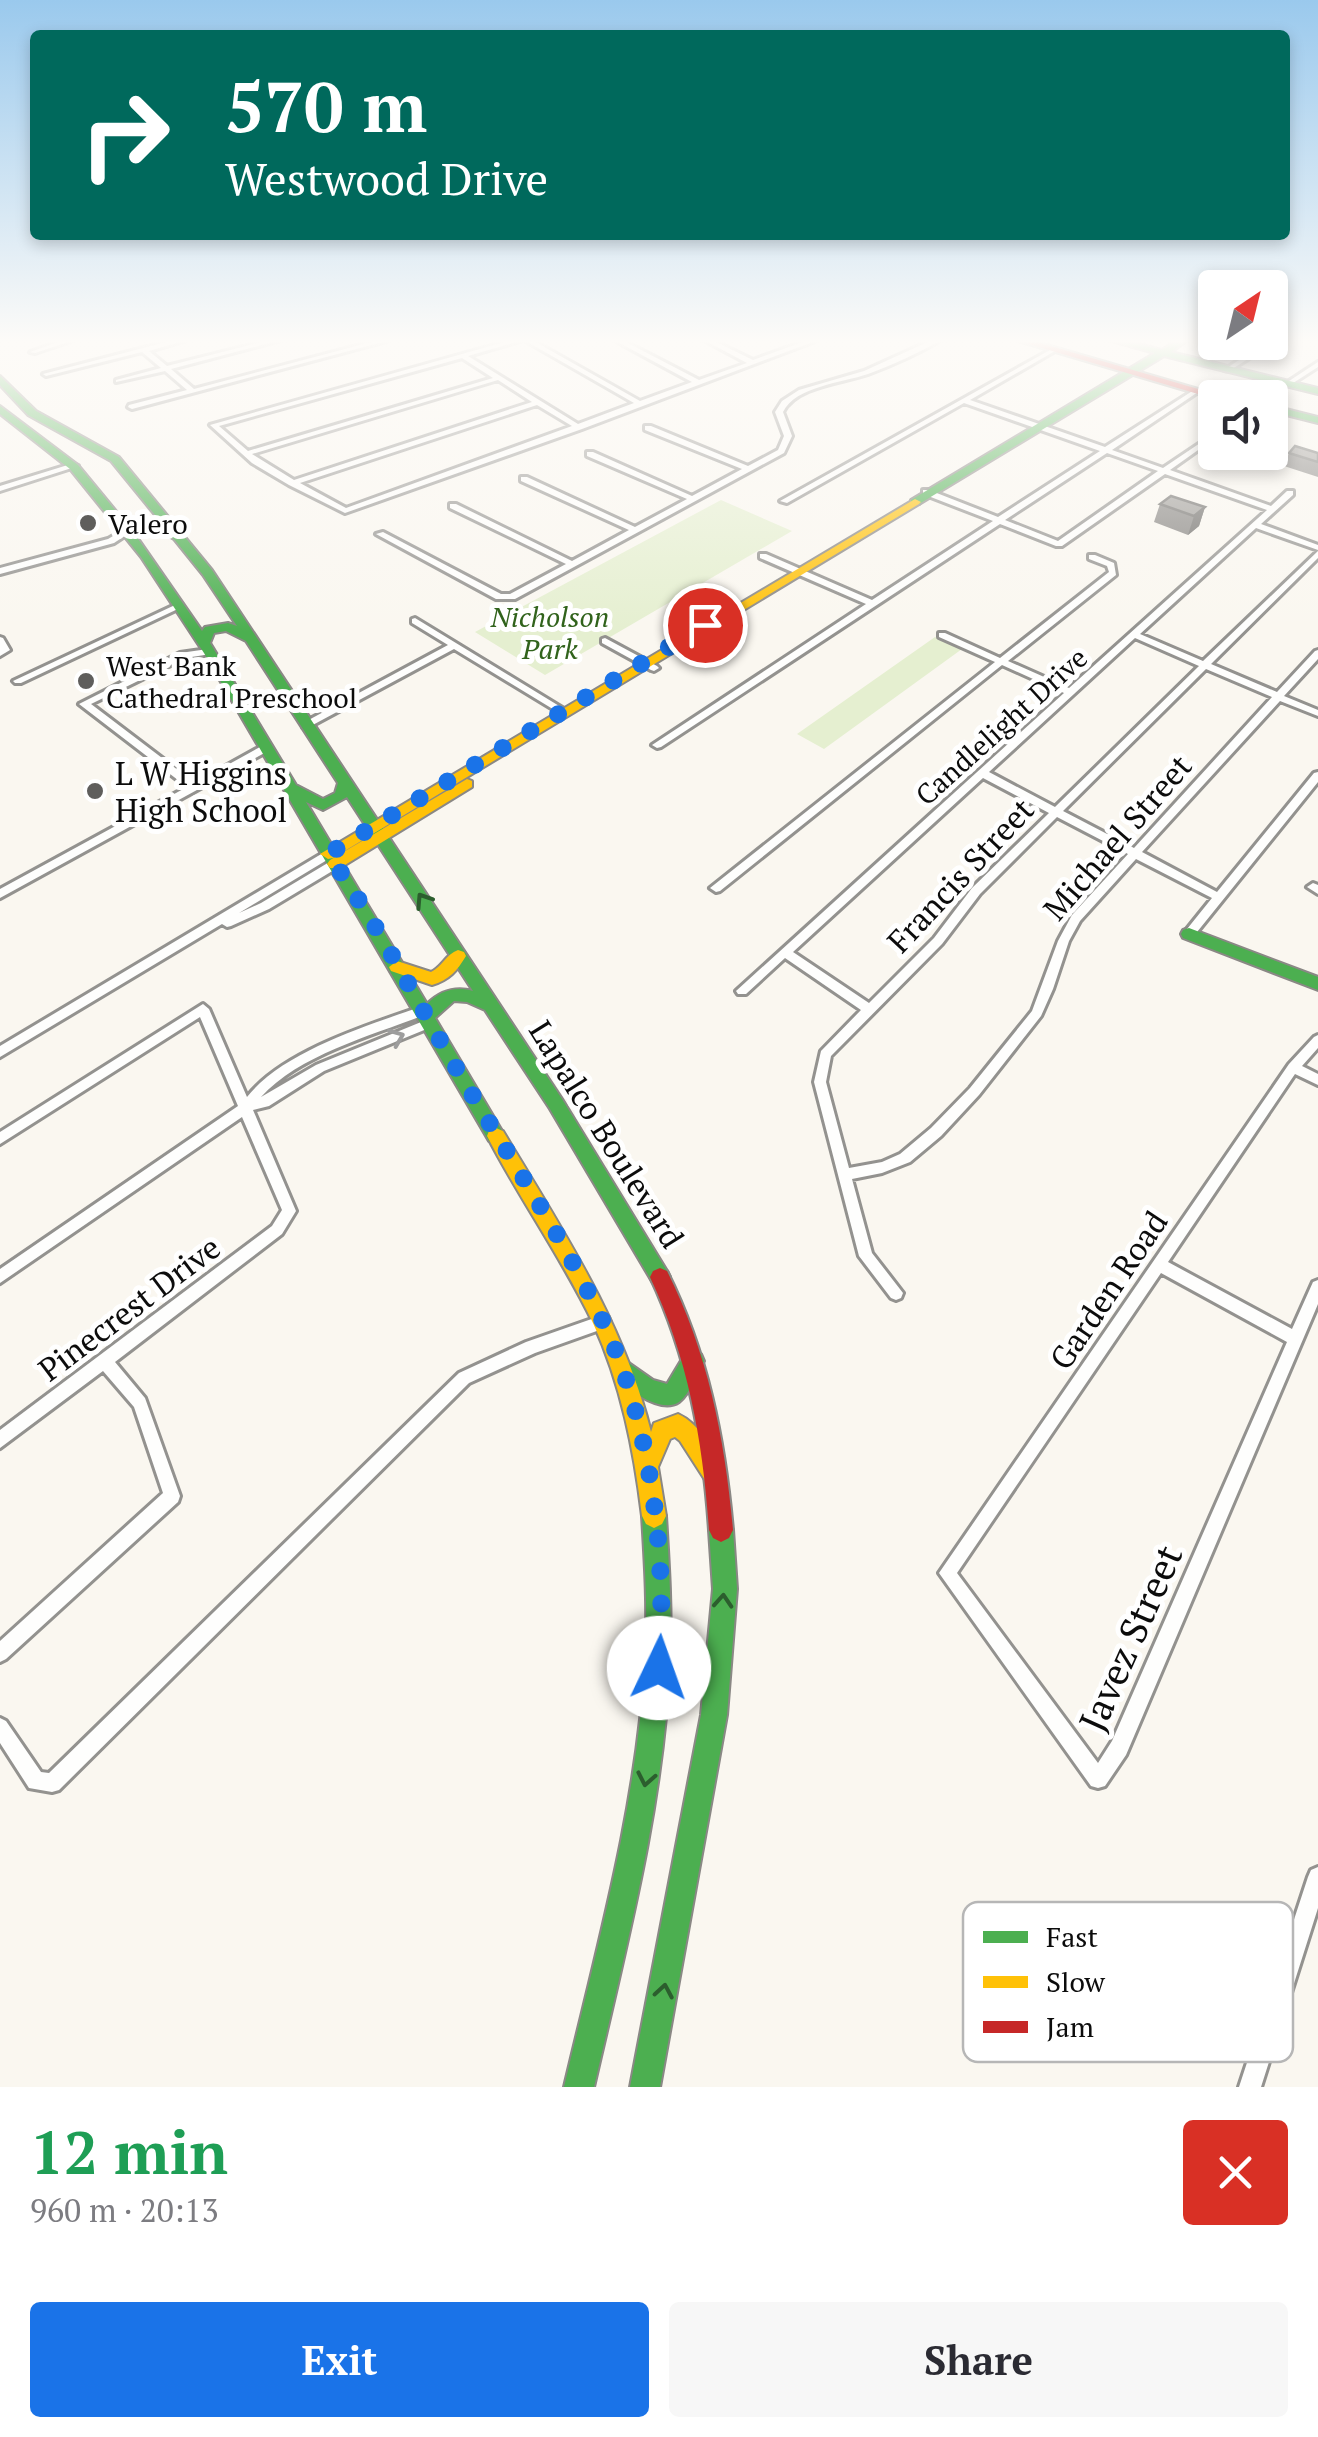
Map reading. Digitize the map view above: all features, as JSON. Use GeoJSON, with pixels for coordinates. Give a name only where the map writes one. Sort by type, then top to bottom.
{"type":"FeatureCollection","features":[{"type":"Feature","properties":{"kind":"main road"},"geometry":{"type":"LineString","coordinates":[[36,437],[74,466],[128,531],[205,648],[397,967],[603,1322],[621,1368],[647,1466],[660,1568],[662,1635],[649,1768],[579,2087]]}},
{"type":"Feature","properties":{"kind":"main road"},"geometry":{"type":"LineString","coordinates":[[40,441],[66,437]]}},
{"type":"Feature","properties":{"kind":"main road","name":"Lapalco Boulevard"},"geometry":{"type":"LineString","coordinates":[[79,437],[115,459],[138,483],[228,604],[640,1237],[678,1309],[717,1459],[725,1589],[714,1715],[645,2087]]}},
{"type":"Feature","properties":{"kind":"main road"},"geometry":{"type":"LineString","coordinates":[[332,859],[1025,437]]}},
{"type":"Feature","properties":{"kind":"main road"},"geometry":{"type":"LineString","coordinates":[[92,489],[110,479],[138,483]]}},
{"type":"Feature","properties":{"kind":"main road"},"geometry":{"type":"LineString","coordinates":[[128,531],[146,524],[162,525],[191,551]]}},
{"type":"Feature","properties":{"kind":"main road"},"geometry":{"type":"LineString","coordinates":[[177,605],[210,617],[228,604]]}},
{"type":"Feature","properties":{"kind":"main road"},"geometry":{"type":"LineString","coordinates":[[205,648],[208,630],[221,626],[251,639]]}},
{"type":"Feature","properties":{"kind":"main road"},"geometry":{"type":"LineString","coordinates":[[377,831],[564,712],[649,665]]}},
{"type":"Feature","properties":{"kind":"main road"},"geometry":{"type":"LineString","coordinates":[[286,786],[323,805],[341,796],[345,783]]}},
{"type":"Feature","properties":{"kind":"main road"},"geometry":{"type":"LineString","coordinates":[[1189,934],[1318,984]]}},
{"type":"Feature","properties":{"kind":"main road"},"geometry":{"type":"LineString","coordinates":[[397,967],[424,980],[438,978],[449,971],[458,956]]}},
{"type":"Feature","properties":{"kind":"main road"},"geometry":{"type":"LineString","coordinates":[[426,1017],[439,998],[450,991],[471,993],[489,1004]]}},
{"type":"Feature","properties":{"kind":"main road"},"geometry":{"type":"LineString","coordinates":[[621,1368],[651,1393],[663,1396],[673,1394],[693,1361]]}},
{"type":"Feature","properties":{"kind":"main road"},"geometry":{"type":"LineString","coordinates":[[647,1466],[662,1431],[678,1425],[688,1433],[718,1481]]}},
{"type":"Feature","properties":{"kind":"street"},"geometry":{"type":"LineString","coordinates":[[227,437],[245,454],[345,511],[550,437]]}},
{"type":"Feature","properties":{"kind":"street"},"geometry":{"type":"LineString","coordinates":[[245,454],[301,437]]}},
{"type":"Feature","properties":{"kind":"street"},"geometry":{"type":"LineString","coordinates":[[292,483],[431,437]]}},
{"type":"Feature","properties":{"kind":"street"},"geometry":{"type":"LineString","coordinates":[[671,437],[748,469]]}},
{"type":"Feature","properties":{"kind":"street"},"geometry":{"type":"LineString","coordinates":[[380,534],[506,598],[748,469],[786,446],[788,437]]}},
{"type":"Feature","properties":{"kind":"street"},"geometry":{"type":"LineString","coordinates":[[784,502],[898,437]]}},
{"type":"Feature","properties":{"kind":"street"},"geometry":{"type":"LineString","coordinates":[[1069,437],[1274,509]]}},
{"type":"Feature","properties":{"kind":"street"},"geometry":{"type":"LineString","coordinates":[[657,744],[1125,437]]}},
{"type":"Feature","properties":{"kind":"street"},"geometry":{"type":"LineString","coordinates":[[931,494],[1059,544],[1198,447]]}},
{"type":"Feature","properties":{"kind":"street"},"geometry":{"type":"LineString","coordinates":[[590,454],[694,498]]}},
{"type":"Feature","properties":{"kind":"street"},"geometry":{"type":"LineString","coordinates":[[0,489],[74,466]]}},
{"type":"Feature","properties":{"kind":"street"},"geometry":{"type":"LineString","coordinates":[[524,479],[635,530]]}},
{"type":"Feature","properties":{"kind":"street","name":"Candlelight Drive"},"geometry":{"type":"LineString","coordinates":[[742,992],[1290,493]]}},
{"type":"Feature","properties":{"kind":"street"},"geometry":{"type":"LineString","coordinates":[[454,506],[572,564]]}},
{"type":"Feature","properties":{"kind":"street"},"geometry":{"type":"LineString","coordinates":[[1256,525],[1318,550]]}},
{"type":"Feature","properties":{"kind":"street"},"geometry":{"type":"LineString","coordinates":[[0,568],[110,541],[128,531]]}},
{"type":"Feature","properties":{"kind":"street","name":"Francis Street"},"geometry":{"type":"LineString","coordinates":[[896,1293],[866,1256],[819,1072],[826,1054],[938,941],[976,891],[1318,550]]}},
{"type":"Feature","properties":{"kind":"street"},"geometry":{"type":"LineString","coordinates":[[764,556],[871,603]]}},
{"type":"Feature","properties":{"kind":"street"},"geometry":{"type":"LineString","coordinates":[[716,888],[1113,574],[1111,566],[1092,557]]}},
{"type":"Feature","properties":{"kind":"street"},"geometry":{"type":"LineString","coordinates":[[18,681],[177,605]]}},
{"type":"Feature","properties":{"kind":"street"},"geometry":{"type":"LineString","coordinates":[[414,621],[564,712]]}},
{"type":"Feature","properties":{"kind":"street"},"geometry":{"type":"LineString","coordinates":[[942,634],[1072,693]]}},
{"type":"Feature","properties":{"kind":"street"},"geometry":{"type":"LineString","coordinates":[[1134,635],[1317,713]]}},
{"type":"Feature","properties":{"kind":"street"},"geometry":{"type":"LineString","coordinates":[[605,641],[649,665]]}},
{"type":"Feature","properties":{"kind":"street"},"geometry":{"type":"LineString","coordinates":[[306,724],[454,645]]}},
{"type":"Feature","properties":{"kind":"street"},"geometry":{"type":"LineString","coordinates":[[195,788],[84,704],[205,648]]}},
{"type":"Feature","properties":{"kind":"street","name":"Michael Street"},"geometry":{"type":"LineString","coordinates":[[844,1174],[893,1164],[934,1134],[1024,1031],[1046,996],[1065,934],[1318,653]]}},
{"type":"Feature","properties":{"kind":"street"},"geometry":{"type":"LineString","coordinates":[[0,894],[264,749]]}},
{"type":"Feature","properties":{"kind":"street"},"geometry":{"type":"LineString","coordinates":[[982,774],[1218,896]]}},
{"type":"Feature","properties":{"kind":"street"},"geometry":{"type":"LineString","coordinates":[[1189,934],[1315,783]]}},
{"type":"Feature","properties":{"kind":"street"},"geometry":{"type":"LineString","coordinates":[[0,1052],[188,939],[265,906],[332,859]]}},
{"type":"Feature","properties":{"kind":"street"},"geometry":{"type":"LineString","coordinates":[[786,953],[869,1009]]}},
{"type":"Feature","properties":{"kind":"street"},"geometry":{"type":"LineString","coordinates":[[0,1138],[203,1010],[246,1107]]}},
{"type":"Feature","properties":{"kind":"street"},"geometry":{"type":"LineString","coordinates":[[0,1277],[246,1107],[264,1102],[320,1068],[426,1017]]}},
{"type":"Feature","properties":{"kind":"street","name":"Garden Road"},"geometry":{"type":"LineString","coordinates":[[947,1574],[1293,1067],[1318,1040]]}},
{"type":"Feature","properties":{"kind":"street"},"geometry":{"type":"LineString","coordinates":[[1293,1067],[1318,1080]]}},
{"type":"Feature","properties":{"kind":"street","name":"Pinecrest Drive"},"geometry":{"type":"LineString","coordinates":[[0,1440],[270,1235],[288,1216],[287,1201],[246,1107]]}},
{"type":"Feature","properties":{"kind":"street"},"geometry":{"type":"LineString","coordinates":[[1158,1264],[1296,1339]]}},
{"type":"Feature","properties":{"kind":"street","name":"Javez Street"},"geometry":{"type":"LineString","coordinates":[[947,1574],[1098,1779],[1119,1748],[1318,1287]]}},
{"type":"Feature","properties":{"kind":"street"},"geometry":{"type":"LineString","coordinates":[[0,1727],[36,1781],[52,1783],[464,1378],[531,1347],[603,1322]]}},
{"type":"Feature","properties":{"kind":"street"},"geometry":{"type":"LineString","coordinates":[[0,1654],[172,1496],[140,1403],[105,1361]]}},
{"type":"Feature","properties":{"kind":"street"},"geometry":{"type":"LineString","coordinates":[[1293,1954],[1318,1877]]}},
{"type":"Feature","properties":{"kind":"street"},"geometry":{"type":"LineString","coordinates":[[1250,2087],[1258,2062]]}},
{"type":"Feature","properties":{"kind":"green space","name":"Nicholson Park"},"geometry":{"type":"Polygon","coordinates":[[[721,500],[792,531],[545,675],[475,632],[721,500]]]}},
{"type":"Feature","properties":{"kind":"green space"},"geometry":{"type":"Polygon","coordinates":[[[935,637],[962,649],[824,749],[797,734],[935,637]]]}},
{"type":"Feature","properties":{"kind":"building"},"geometry":{"type":"Polygon","coordinates":[[[1295,446],[1318,453],[1318,462],[1289,453],[1295,446]]]}},
{"type":"Feature","properties":{"kind":"building"},"geometry":{"type":"Polygon","coordinates":[[[1171,496],[1205,507],[1194,516],[1160,504],[1171,496]]]}},
{"type":"Feature","properties":{"kind":"traffic: fast"},"geometry":{"type":"LineString","coordinates":[[36,437],[74,467],[146,555],[210,653],[496,1136]]}},
{"type":"Feature","properties":{"kind":"traffic: fast"},"geometry":{"type":"LineString","coordinates":[[76,437],[115,459],[208,573],[556,1104],[660,1277]]}},
{"type":"Feature","properties":{"kind":"traffic: fast"},"geometry":{"type":"LineString","coordinates":[[915,502],[1022,437]]}},
{"type":"Feature","properties":{"kind":"traffic: fast"},"geometry":{"type":"LineString","coordinates":[[128,531],[155,523],[175,536]]}},
{"type":"Feature","properties":{"kind":"traffic: fast"},"geometry":{"type":"LineString","coordinates":[[203,643],[209,630],[228,627],[250,638]]}},
{"type":"Feature","properties":{"kind":"traffic: fast"},"geometry":{"type":"LineString","coordinates":[[292,789],[323,805],[341,796],[345,783]]}},
{"type":"Feature","properties":{"kind":"traffic: fast"},"geometry":{"type":"LineString","coordinates":[[1189,934],[1318,984]]}},
{"type":"Feature","properties":{"kind":"traffic: fast"},"geometry":{"type":"LineString","coordinates":[[426,1017],[439,1002],[453,995],[469,996],[487,1004]]}},
{"type":"Feature","properties":{"kind":"traffic: fast"},"geometry":{"type":"LineString","coordinates":[[623,1369],[651,1391],[673,1394],[693,1361]]}},
{"type":"Feature","properties":{"kind":"traffic: fast"},"geometry":{"type":"LineString","coordinates":[[579,2087],[627,1875],[651,1733],[659,1589],[654,1516]]}},
{"type":"Feature","properties":{"kind":"traffic: fast"},"geometry":{"type":"LineString","coordinates":[[645,2087],[714,1715],[725,1589],[721,1530]]}},
{"type":"Feature","properties":{"kind":"traffic: slow"},"geometry":{"type":"LineString","coordinates":[[328,854],[915,502]]}},
{"type":"Feature","properties":{"kind":"traffic: slow"},"geometry":{"type":"LineString","coordinates":[[335,864],[467,784]]}},
{"type":"Feature","properties":{"kind":"traffic: slow"},"geometry":{"type":"LineString","coordinates":[[397,967],[432,979],[445,973],[458,956]]}},
{"type":"Feature","properties":{"kind":"traffic: slow"},"geometry":{"type":"LineString","coordinates":[[496,1136],[575,1268],[615,1351],[640,1432],[654,1516]]}},
{"type":"Feature","properties":{"kind":"traffic: slow"},"geometry":{"type":"LineString","coordinates":[[647,1466],[662,1431],[678,1425],[688,1433],[715,1475]]}},
{"type":"Feature","properties":{"kind":"traffic: jam"},"geometry":{"type":"LineString","coordinates":[[660,1277],[686,1336],[704,1400],[721,1530]]}},
{"type":"Feature","properties":{"kind":"place","name":"Valero"},"geometry":{"type":"Point","coordinates":[88,523]}},
{"type":"Feature","properties":{"kind":"place","name":"West Bank Cathedral Preschool"},"geometry":{"type":"Point","coordinates":[86,681]}},
{"type":"Feature","properties":{"kind":"place","name":"L W Higgins High School"},"geometry":{"type":"Point","coordinates":[95,791]}},
{"type":"Feature","properties":{"kind":"route"},"geometry":{"type":"LineString","coordinates":[[659,1668],[660,1568],[647,1466],[619,1360],[536,1202],[328,854],[705,625]]}}]}
